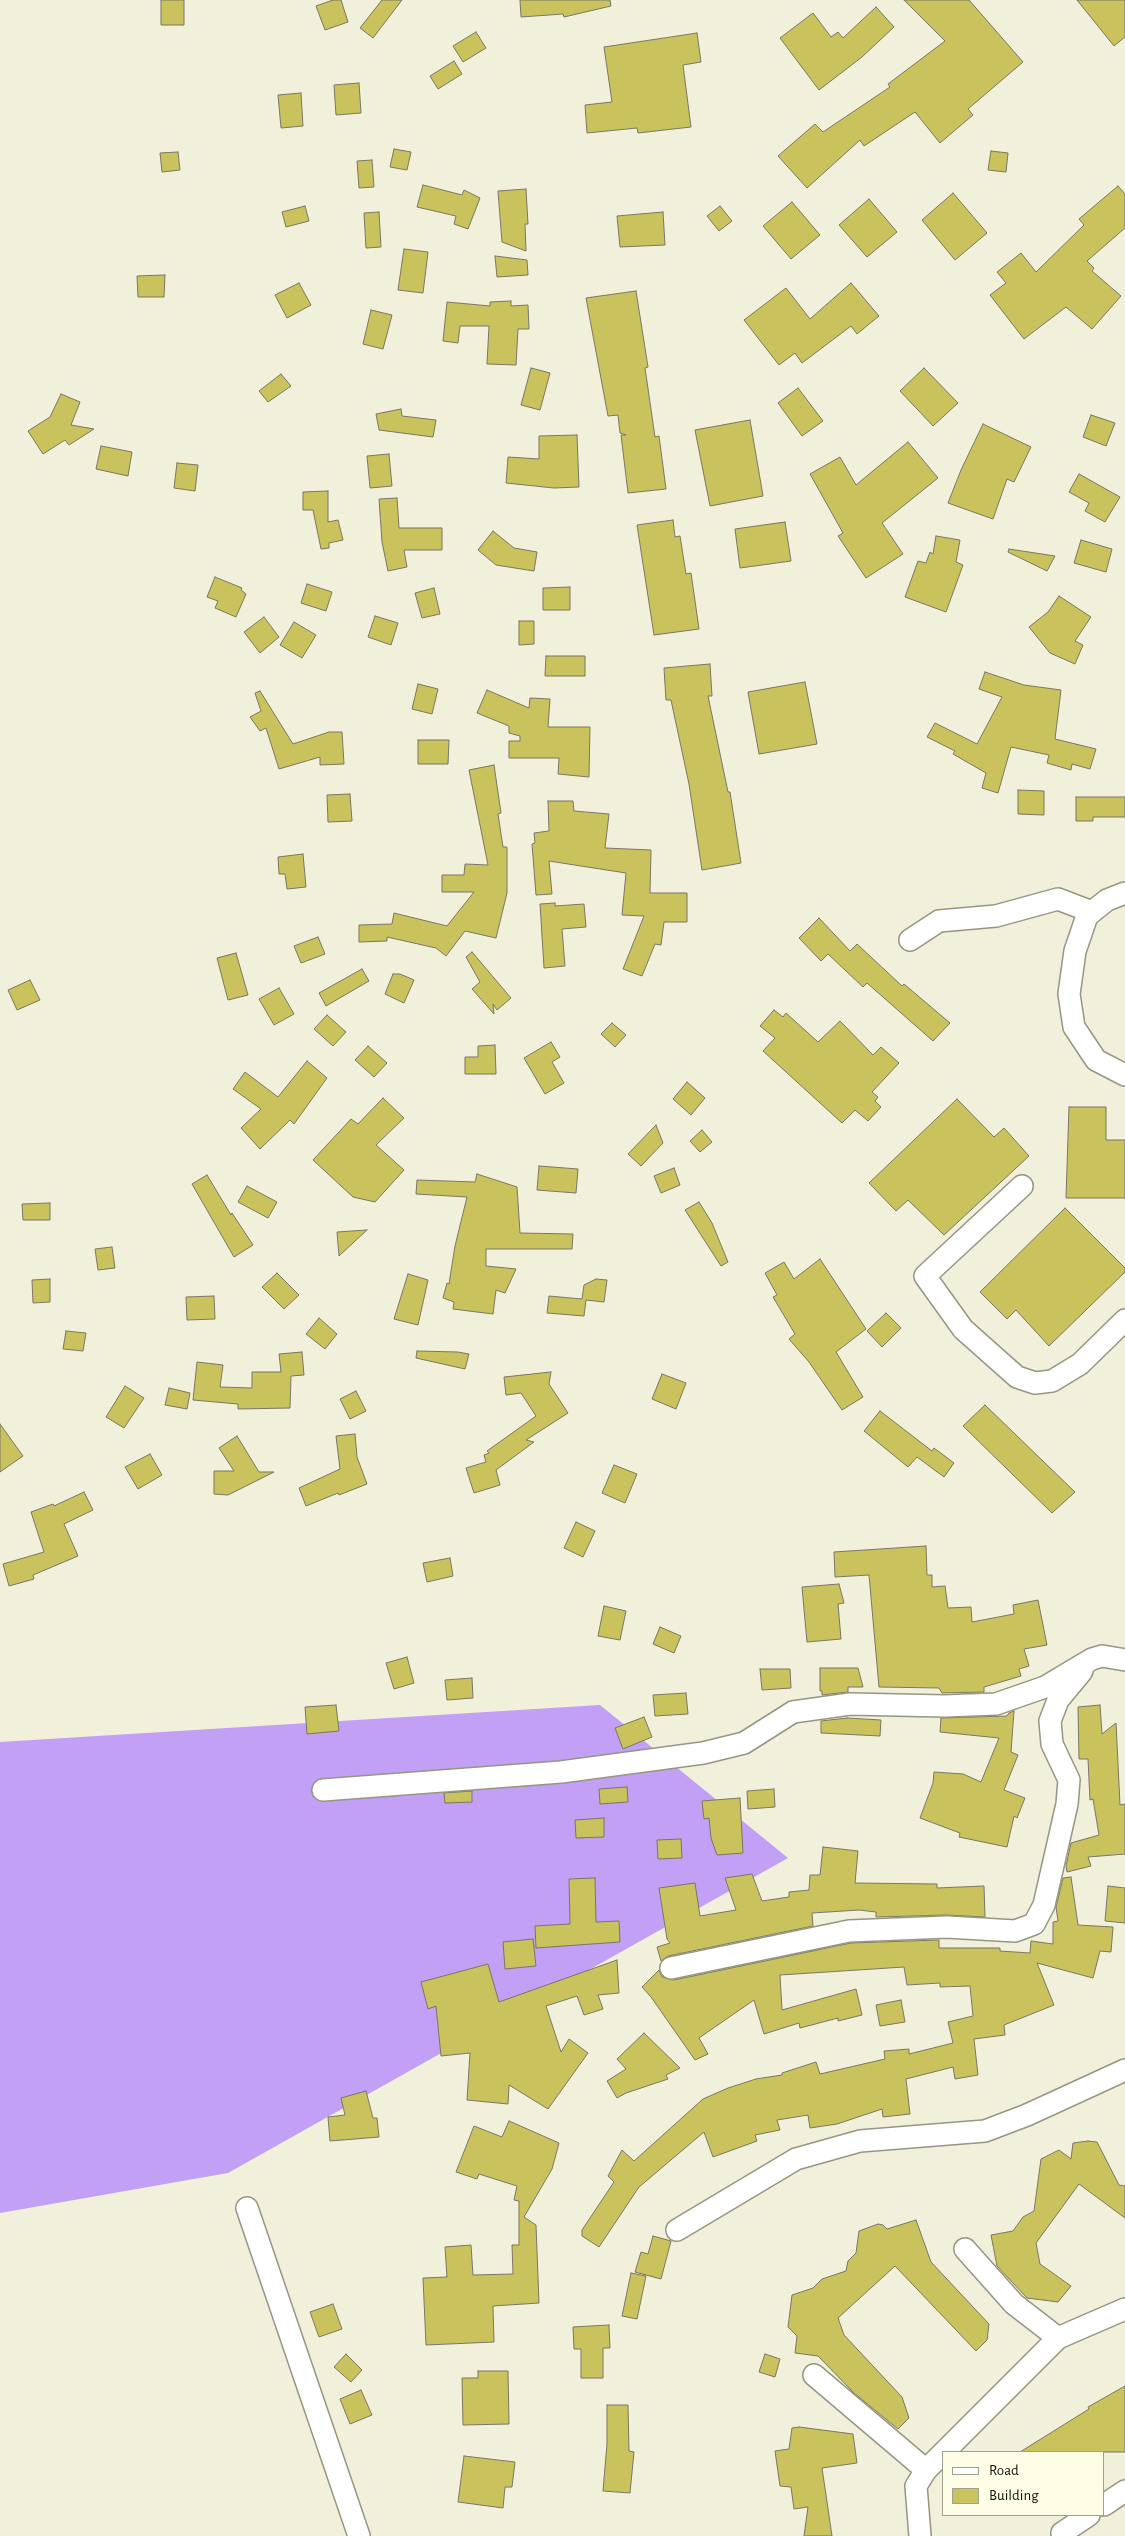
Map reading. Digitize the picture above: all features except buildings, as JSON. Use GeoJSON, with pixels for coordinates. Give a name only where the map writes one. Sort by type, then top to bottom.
{"type":"FeatureCollection","features":[{"type":"Feature","properties":{"kind":"street"},"geometry":{"type":"LineString","coordinates":[[1125,893],[1107,900],[1087,916],[1075,951],[1069,994],[1074,1027],[1096,1060],[1125,1075]]}},
{"type":"Feature","properties":{"kind":"street"},"geometry":{"type":"LineString","coordinates":[[910,940],[939,921],[996,916],[1058,899],[1092,912]]}},
{"type":"Feature","properties":{"kind":"street"},"geometry":{"type":"LineString","coordinates":[[1022,1186],[925,1276],[963,1329],[1017,1377],[1035,1382],[1052,1381],[1080,1364],[1125,1320]]}},
{"type":"Feature","properties":{"kind":"street"},"geometry":{"type":"LineString","coordinates":[[323,1790],[561,1772],[703,1753],[744,1743],[794,1712],[850,1704],[944,1706],[996,1704],[1046,1687],[1092,1659],[1102,1656],[1125,1660]]}},
{"type":"Feature","properties":{"kind":"street"},"geometry":{"type":"LineString","coordinates":[[671,1968],[849,1931],[947,1927],[1015,1930],[1034,1924],[1044,1905],[1067,1804],[1069,1780],[1052,1744],[1050,1721],[1058,1700],[1092,1659]]}},
{"type":"Feature","properties":{"kind":"street"},"geometry":{"type":"LineString","coordinates":[[677,2230],[796,2159],[860,2141],[985,2131],[1027,2115],[1125,2070]]}},
{"type":"Feature","properties":{"kind":"street"},"geometry":{"type":"LineString","coordinates":[[247,2208],[359,2536]]}},
{"type":"Feature","properties":{"kind":"street"},"geometry":{"type":"LineString","coordinates":[[965,2249],[1014,2304],[1058,2338]]}},
{"type":"Feature","properties":{"kind":"street"},"geometry":{"type":"LineString","coordinates":[[945,2451],[1058,2338],[1125,2309]]}},
{"type":"Feature","properties":{"kind":"street"},"geometry":{"type":"LineString","coordinates":[[814,2374],[926,2470]]}},
{"type":"Feature","properties":{"kind":"street"},"geometry":{"type":"LineString","coordinates":[[920,2536],[916,2486],[926,2470],[942,2454]]}},
{"type":"Feature","properties":{"kind":"street"},"geometry":{"type":"LineString","coordinates":[[1105,2504],[1125,2491]]}},
{"type":"Feature","properties":{"kind":"street"},"geometry":{"type":"LineString","coordinates":[[1062,2533],[1088,2516]]}},
{"type":"Feature","properties":{"kind":"shaded area"},"geometry":{"type":"Polygon","coordinates":[[[600,1705],[788,1858],[228,2173],[0,2213],[0,1742],[600,1705]]]}}]}
